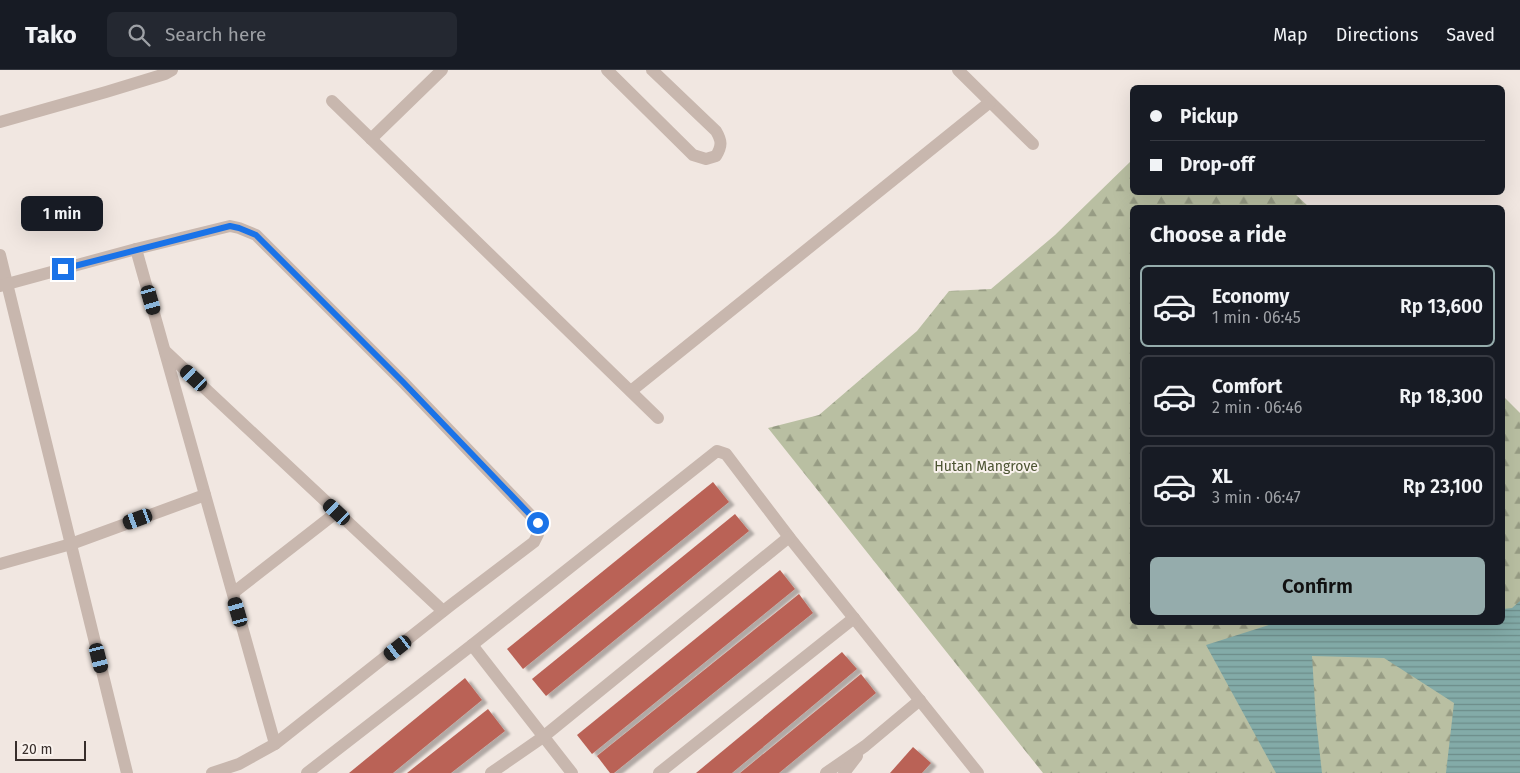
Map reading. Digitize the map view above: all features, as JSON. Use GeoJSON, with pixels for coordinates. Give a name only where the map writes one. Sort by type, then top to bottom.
{"type":"FeatureCollection","features":[{"type":"Feature","properties":{"kind":"street"},"geometry":{"type":"LineString","coordinates":[[0,122],[106,92],[165,74],[172,70]]}},
{"type":"Feature","properties":{"kind":"street"},"geometry":{"type":"LineString","coordinates":[[371,139],[442,70]]}},
{"type":"Feature","properties":{"kind":"street"},"geometry":{"type":"LineString","coordinates":[[607,70],[694,155],[706,159],[716,156],[722,148],[716,131],[652,70]]}},
{"type":"Feature","properties":{"kind":"street"},"geometry":{"type":"LineString","coordinates":[[958,70],[1033,144]]}},
{"type":"Feature","properties":{"kind":"street"},"geometry":{"type":"LineString","coordinates":[[332,101],[658,418]]}},
{"type":"Feature","properties":{"kind":"street"},"geometry":{"type":"LineString","coordinates":[[631,391],[990,102]]}},
{"type":"Feature","properties":{"kind":"street"},"geometry":{"type":"LineString","coordinates":[[4,285],[230,226],[256,235],[403,382],[538,523],[538,534],[534,542],[443,611],[275,744],[239,764],[212,773]]}},
{"type":"Feature","properties":{"kind":"street"},"geometry":{"type":"LineString","coordinates":[[136,249],[275,744]]}},
{"type":"Feature","properties":{"kind":"street"},"geometry":{"type":"LineString","coordinates":[[0,256],[4,285],[71,544],[127,773]]}},
{"type":"Feature","properties":{"kind":"street"},"geometry":{"type":"LineString","coordinates":[[165,351],[443,611]]}},
{"type":"Feature","properties":{"kind":"street"},"geometry":{"type":"LineString","coordinates":[[307,773],[472,646],[717,451],[726,454],[789,537],[978,773]]}},
{"type":"Feature","properties":{"kind":"street"},"geometry":{"type":"LineString","coordinates":[[0,564],[71,544],[206,495]]}},
{"type":"Feature","properties":{"kind":"street"},"geometry":{"type":"LineString","coordinates":[[233,593],[337,512]]}},
{"type":"Feature","properties":{"kind":"street"},"geometry":{"type":"LineString","coordinates":[[491,773],[543,737],[789,537]]}},
{"type":"Feature","properties":{"kind":"street"},"geometry":{"type":"LineString","coordinates":[[659,773],[854,618]]}},
{"type":"Feature","properties":{"kind":"street"},"geometry":{"type":"LineString","coordinates":[[472,646],[572,773]]}},
{"type":"Feature","properties":{"kind":"street"},"geometry":{"type":"LineString","coordinates":[[826,773],[865,746],[920,700]]}},
{"type":"Feature","properties":{"kind":"street"},"geometry":{"type":"LineString","coordinates":[[844,773],[865,746]]}},
{"type":"Feature","properties":{"kind":"green space","name":"Hutan Mangrove"},"geometry":{"type":"Polygon","coordinates":[[[1130,162],[1130,195],[1296,195],[1307,205],[1130,205],[1130,625],[1505,625],[1505,398],[1520,413],[1520,773],[1043,773],[768,428],[819,415],[917,331],[949,291],[991,289],[1055,235],[1130,162]]]}},
{"type":"Feature","properties":{"kind":"water"},"geometry":{"type":"Polygon","coordinates":[[[1520,601],[1520,773],[1446,773],[1454,703],[1384,658],[1312,656],[1322,773],[1276,773],[1206,645],[1269,625],[1505,625],[1505,609],[1512,608],[1520,601]]]}},
{"type":"Feature","properties":{"kind":"building"},"geometry":{"type":"Polygon","coordinates":[[[713,482],[729,502],[523,669],[507,649],[713,482]]]}},
{"type":"Feature","properties":{"kind":"building"},"geometry":{"type":"Polygon","coordinates":[[[735,514],[749,531],[546,696],[532,679],[735,514]]]}},
{"type":"Feature","properties":{"kind":"building"},"geometry":{"type":"Polygon","coordinates":[[[780,570],[795,589],[592,754],[577,735],[780,570]]]}},
{"type":"Feature","properties":{"kind":"building"},"geometry":{"type":"Polygon","coordinates":[[[799,594],[813,613],[614,773],[610,773],[597,756],[799,594]]]}},
{"type":"Feature","properties":{"kind":"building"},"geometry":{"type":"Polygon","coordinates":[[[842,652],[857,669],[732,773],[696,773],[842,652]]]}},
{"type":"Feature","properties":{"kind":"building"},"geometry":{"type":"Polygon","coordinates":[[[861,674],[876,693],[779,773],[740,773],[861,674]]]}},
{"type":"Feature","properties":{"kind":"building"},"geometry":{"type":"Polygon","coordinates":[[[465,678],[482,700],[393,773],[349,773],[465,678]]]}},
{"type":"Feature","properties":{"kind":"building"},"geometry":{"type":"Polygon","coordinates":[[[488,709],[505,731],[451,773],[407,773],[488,709]]]}},
{"type":"Feature","properties":{"kind":"building"},"geometry":{"type":"Polygon","coordinates":[[[913,747],[931,763],[922,773],[890,773],[913,747]]]}},
{"type":"Feature","properties":{"kind":"route"},"geometry":{"type":"LineString","coordinates":[[63,269],[230,226],[256,235],[403,382],[538,523]]}}]}
